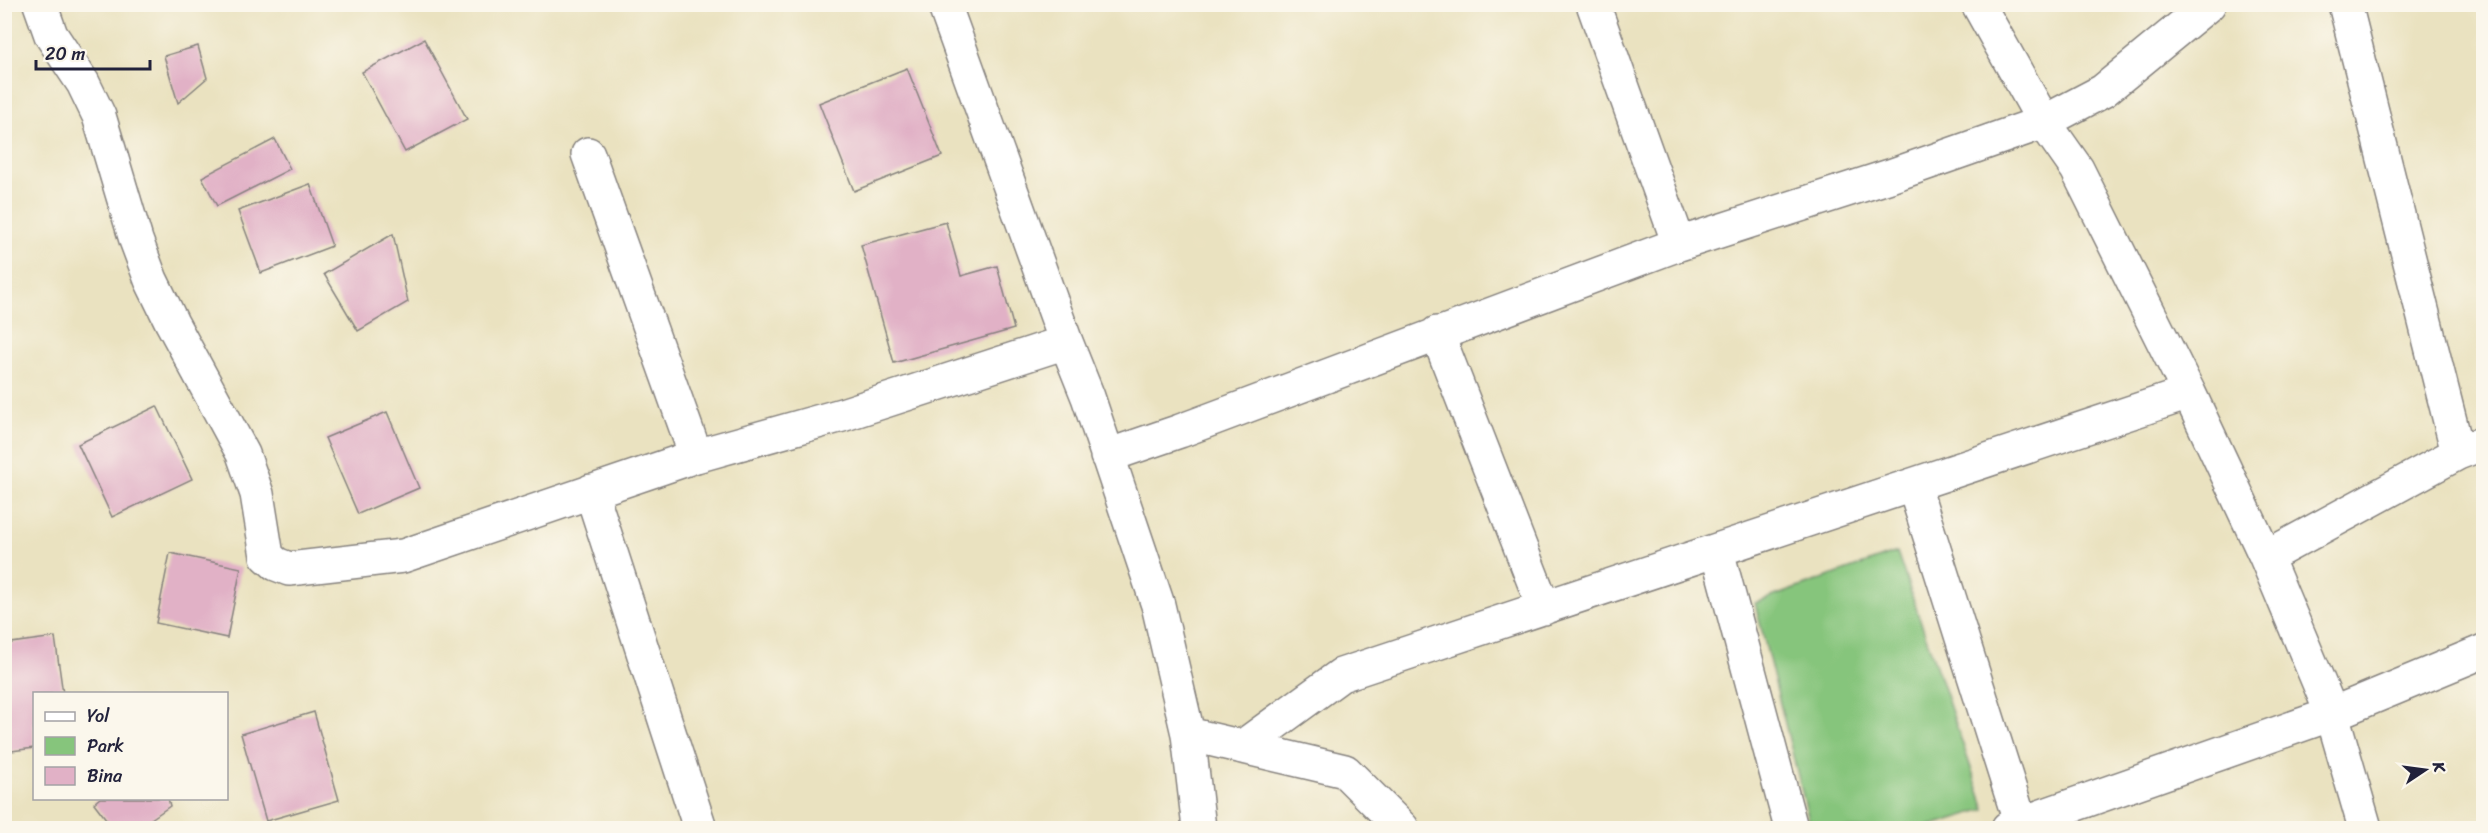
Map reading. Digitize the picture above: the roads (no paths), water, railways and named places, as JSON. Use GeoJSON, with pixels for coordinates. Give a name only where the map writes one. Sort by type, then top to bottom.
{"type":"FeatureCollection","features":[{"type":"Feature","properties":{"kind":"street"},"geometry":{"type":"LineString","coordinates":[[40,4],[51,35],[83,83],[99,116],[136,240],[152,280],[172,323],[243,454],[257,494],[267,556],[276,564],[290,568],[403,556],[696,456],[842,415],[1066,342]]}},
{"type":"Feature","properties":{"kind":"street"},"geometry":{"type":"LineString","coordinates":[[944,4],[1088,397],[1158,605],[1188,734],[1199,828]]}},
{"type":"Feature","properties":{"kind":"street"},"geometry":{"type":"LineString","coordinates":[[1593,4],[1679,244]]}},
{"type":"Feature","properties":{"kind":"street"},"geometry":{"type":"LineString","coordinates":[[1978,4],[2044,122],[2077,169],[2189,393],[2266,557],[2332,714],[2365,828]]}},
{"type":"Feature","properties":{"kind":"street"},"geometry":{"type":"LineString","coordinates":[[1107,456],[1180,431],[1679,244],[1890,176],[2044,122],[2103,91],[2209,4]]}},
{"type":"Feature","properties":{"kind":"street"},"geometry":{"type":"LineString","coordinates":[[2266,557],[2471,448],[2345,4]]}},
{"type":"Feature","properties":{"kind":"street"},"geometry":{"type":"LineString","coordinates":[[588,154],[696,456]]}},
{"type":"Feature","properties":{"kind":"street"},"geometry":{"type":"LineString","coordinates":[[1437,333],[1544,608]]}},
{"type":"Feature","properties":{"kind":"street"},"geometry":{"type":"LineString","coordinates":[[1242,747],[1341,675],[2189,393]]}},
{"type":"Feature","properties":{"kind":"street"},"geometry":{"type":"LineString","coordinates":[[1914,486],[2017,827],[2332,714],[2484,651]]}},
{"type":"Feature","properties":{"kind":"street"},"geometry":{"type":"LineString","coordinates":[[591,491],[700,828]]}},
{"type":"Feature","properties":{"kind":"street"},"geometry":{"type":"LineString","coordinates":[[1717,551],[1791,828]]}},
{"type":"Feature","properties":{"kind":"street"},"geometry":{"type":"LineString","coordinates":[[1188,734],[1345,771],[1402,828]]}}]}
